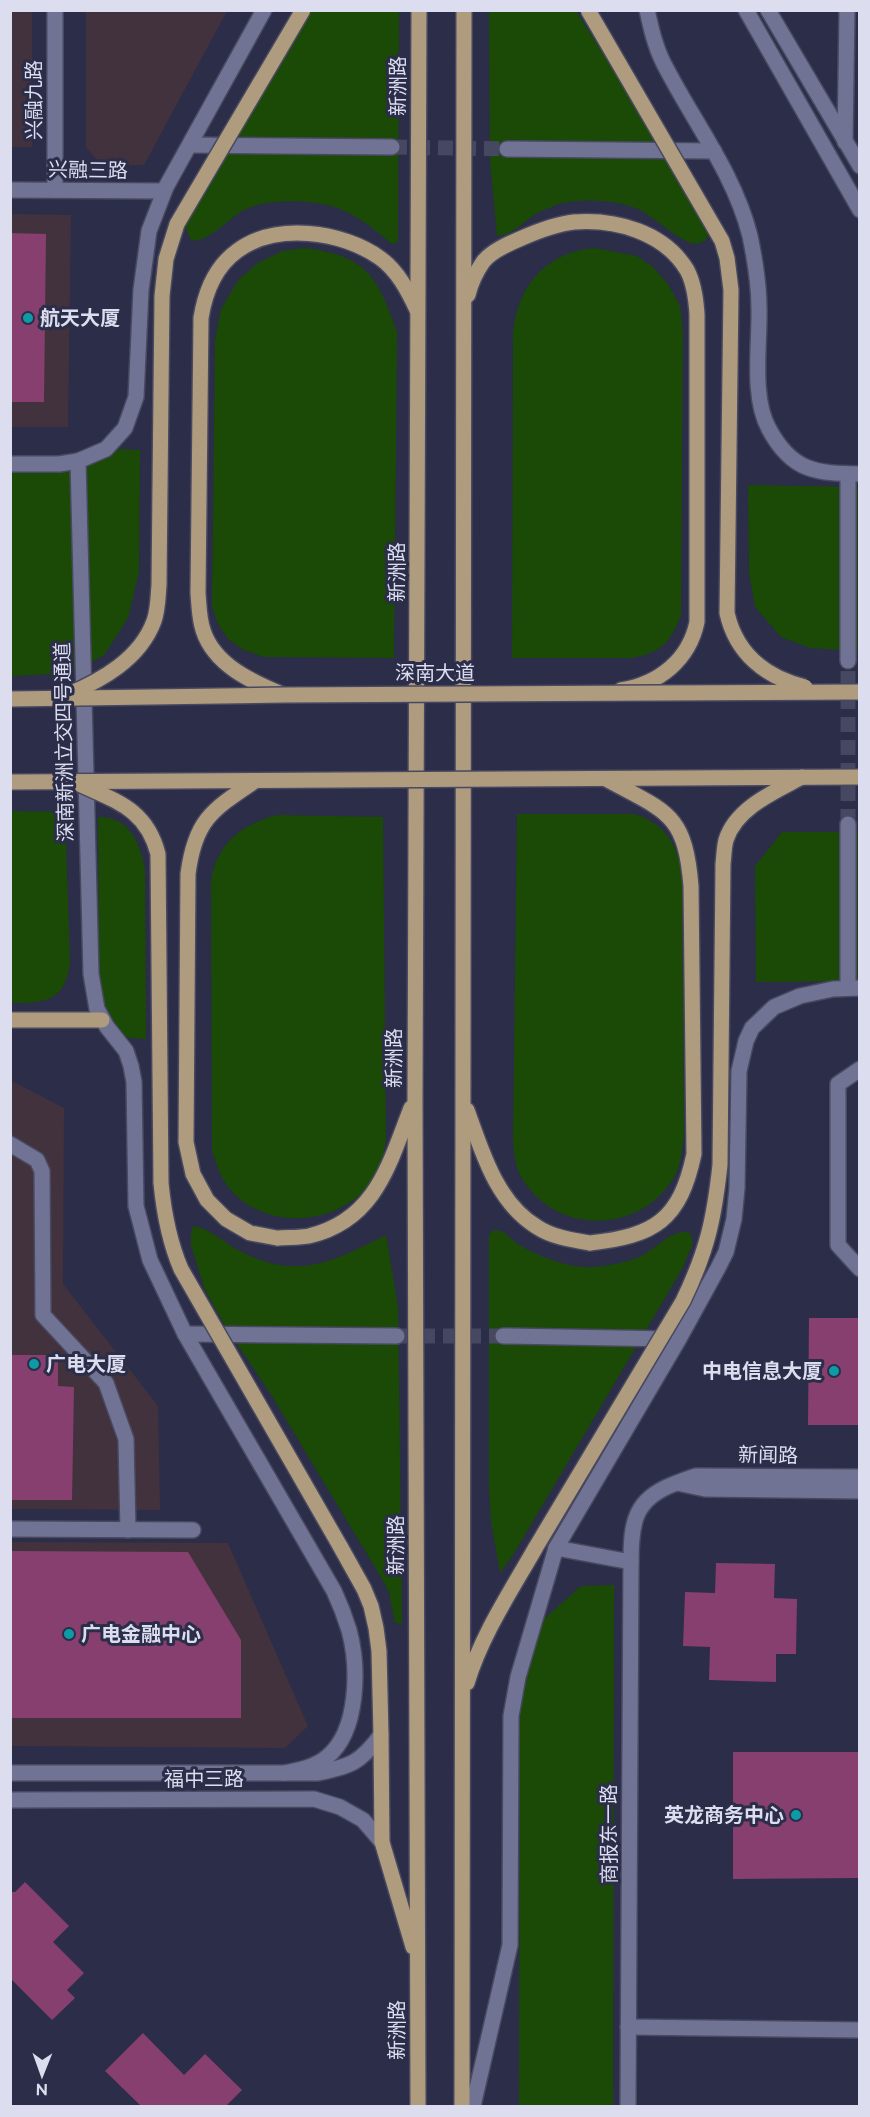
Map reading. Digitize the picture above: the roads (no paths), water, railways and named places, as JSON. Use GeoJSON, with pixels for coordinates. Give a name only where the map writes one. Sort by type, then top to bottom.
{"type":"FeatureCollection","features":[{"type":"Feature","properties":{"kind":"main road"},"geometry":{"type":"LineString","coordinates":[[61,698],[90,685],[123,663],[135,651],[154,621],[159,585],[162,296],[166,259],[177,225],[303,10]]}},
{"type":"Feature","properties":{"kind":"main road","name":"新洲路"},"geometry":{"type":"LineString","coordinates":[[418,2106],[415,1100],[419,10]]}},
{"type":"Feature","properties":{"kind":"main road"},"geometry":{"type":"LineString","coordinates":[[462,2106],[464,10]]}},
{"type":"Feature","properties":{"kind":"main road"},"geometry":{"type":"LineString","coordinates":[[588,10],[714,225],[727,258],[731,290],[727,597],[730,626],[744,651],[761,668],[790,684],[831,693]]}},
{"type":"Feature","properties":{"kind":"main road"},"geometry":{"type":"LineString","coordinates":[[464,312],[472,282],[484,259],[510,243],[541,229],[573,222],[606,222],[649,235],[663,243],[687,270],[693,284],[697,314],[698,610],[694,633],[690,643],[666,672],[645,684],[605,693]]}},
{"type":"Feature","properties":{"kind":"main road"},"geometry":{"type":"LineString","coordinates":[[284,695],[246,678],[220,658],[210,645],[203,630],[198,593],[201,318],[205,296],[217,271],[236,251],[262,238],[296,233],[326,235],[357,245],[381,259],[404,284],[419,314]]}},
{"type":"Feature","properties":{"kind":"main road","name":"深南大道"},"geometry":{"type":"LineString","coordinates":[[10,699],[860,692]]}},
{"type":"Feature","properties":{"kind":"main road"},"geometry":{"type":"LineString","coordinates":[[462,1700],[488,1631],[683,1301],[699,1269],[716,1207],[720,1166],[725,841],[733,825],[751,808],[767,796],[802,777]]}},
{"type":"Feature","properties":{"kind":"main road"},"geometry":{"type":"LineString","coordinates":[[10,782],[860,777]]}},
{"type":"Feature","properties":{"kind":"main road"},"geometry":{"type":"LineString","coordinates":[[464,1099],[486,1163],[513,1206],[537,1227],[562,1238],[590,1243],[619,1240],[642,1233],[665,1219],[680,1199],[688,1180],[694,1154],[695,1128],[692,886],[685,844],[676,824],[666,812],[603,778]]}},
{"type":"Feature","properties":{"kind":"main road"},"geometry":{"type":"LineString","coordinates":[[255,781],[222,803],[201,825],[191,848],[188,874],[186,1142],[193,1174],[207,1200],[226,1219],[250,1233],[277,1238],[308,1237],[326,1231],[367,1203],[384,1177],[415,1100]]}},
{"type":"Feature","properties":{"kind":"main road"},"geometry":{"type":"LineString","coordinates":[[75,782],[138,815],[148,826],[155,840],[158,854],[161,1183],[166,1221],[174,1252],[187,1279],[340,1546],[371,1606],[379,1651],[382,1842],[418,1966]]}},
{"type":"Feature","properties":{"kind":"main road"},"geometry":{"type":"LineString","coordinates":[[10,1020],[102,1020]]}},
{"type":"Feature","properties":{"kind":"street","name":"兴融九路"},"geometry":{"type":"LineString","coordinates":[[55,10],[55,190]]}},
{"type":"Feature","properties":{"kind":"street"},"geometry":{"type":"LineString","coordinates":[[10,464],[59,464],[78,461],[106,449],[116,440],[131,415],[138,379],[141,290],[149,231],[164,191],[264,10]]}},
{"type":"Feature","properties":{"kind":"street"},"geometry":{"type":"LineString","coordinates":[[647,10],[662,61],[727,174],[741,208],[753,252],[759,299],[760,398],[764,420],[785,452],[804,467],[823,473],[854,474],[848,661]]}},
{"type":"Feature","properties":{"kind":"street"},"geometry":{"type":"LineString","coordinates":[[746,10],[860,210]]}},
{"type":"Feature","properties":{"kind":"street"},"geometry":{"type":"LineString","coordinates":[[768,10],[860,166]]}},
{"type":"Feature","properties":{"kind":"street"},"geometry":{"type":"LineString","coordinates":[[845,142],[847,10]]}},
{"type":"Feature","properties":{"kind":"street"},"geometry":{"type":"LineString","coordinates":[[190,145],[392,147]]}},
{"type":"Feature","properties":{"kind":"street"},"geometry":{"type":"LineString","coordinates":[[507,149],[714,151]]}},
{"type":"Feature","properties":{"kind":"street","name":"兴融三路"},"geometry":{"type":"LineString","coordinates":[[10,190],[164,191]]}},
{"type":"Feature","properties":{"kind":"street","name":"深南新洲立交四号通道"},"geometry":{"type":"LineString","coordinates":[[78,461],[92,974],[97,1010],[102,1020]]}},
{"type":"Feature","properties":{"kind":"street"},"geometry":{"type":"LineString","coordinates":[[473,2106],[510,1945],[511,1716],[518,1677],[556,1548],[679,1339],[718,1268],[730,1236],[737,1188],[739,1071],[746,1041],[752,1028],[762,1016],[780,1004],[816,991],[854,988],[848,824]]}},
{"type":"Feature","properties":{"kind":"street"},"geometry":{"type":"LineString","coordinates":[[102,1020],[126,1051],[131,1066],[134,1089],[136,1206],[150,1260],[185,1334],[334,1591],[350,1632],[354,1689],[351,1719],[346,1732],[340,1743],[326,1758],[303,1769],[284,1773]]}},
{"type":"Feature","properties":{"kind":"street"},"geometry":{"type":"LineString","coordinates":[[860,1069],[838,1084],[838,1245],[860,1269]]}},
{"type":"Feature","properties":{"kind":"street"},"geometry":{"type":"LineString","coordinates":[[10,1144],[38,1160],[42,1171],[43,1315],[106,1383],[126,1439],[128,1530]]}},
{"type":"Feature","properties":{"kind":"street"},"geometry":{"type":"LineString","coordinates":[[185,1334],[397,1336]]}},
{"type":"Feature","properties":{"kind":"street"},"geometry":{"type":"LineString","coordinates":[[503,1336],[679,1339]]}},
{"type":"Feature","properties":{"kind":"street","name":"新闻路"},"geometry":{"type":"LineString","coordinates":[[631,1562],[632,1531],[638,1511],[650,1496],[685,1478],[696,1476],[860,1477]]}},
{"type":"Feature","properties":{"kind":"street","name":"新闻路"},"geometry":{"type":"LineString","coordinates":[[677,1483],[705,1489],[860,1491]]}},
{"type":"Feature","properties":{"kind":"street"},"geometry":{"type":"LineString","coordinates":[[10,1529],[193,1530]]}},
{"type":"Feature","properties":{"kind":"street"},"geometry":{"type":"LineString","coordinates":[[556,1548],[631,1562]]}},
{"type":"Feature","properties":{"kind":"street","name":"商报东一路"},"geometry":{"type":"LineString","coordinates":[[628,2106],[631,1562]]}},
{"type":"Feature","properties":{"kind":"street","name":"福中三路"},"geometry":{"type":"LineString","coordinates":[[10,1773],[318,1773],[342,1768],[365,1756],[381,1736]]}},
{"type":"Feature","properties":{"kind":"street","name":"福中三路"},"geometry":{"type":"LineString","coordinates":[[10,1800],[314,1799],[340,1807],[363,1820],[382,1842]]}},
{"type":"Feature","properties":{"kind":"street"},"geometry":{"type":"LineString","coordinates":[[628,2027],[860,2030]]}},
{"type":"Feature","properties":{"kind":"tunnel"},"geometry":{"type":"LineString","coordinates":[[392,147],[507,149]]}},
{"type":"Feature","properties":{"kind":"tunnel"},"geometry":{"type":"LineString","coordinates":[[848,661],[848,824]]}},
{"type":"Feature","properties":{"kind":"tunnel"},"geometry":{"type":"LineString","coordinates":[[397,1336],[503,1336]]}},
{"type":"Feature","properties":{"kind":"place","name":"航天大厦"},"geometry":{"type":"Point","coordinates":[28,318]}},
{"type":"Feature","properties":{"kind":"place","name":"广电大厦"},"geometry":{"type":"Point","coordinates":[34,1364]}},
{"type":"Feature","properties":{"kind":"place","name":"中电信息大厦"},"geometry":{"type":"Point","coordinates":[834,1371]}},
{"type":"Feature","properties":{"kind":"place","name":"广电金融中心"},"geometry":{"type":"Point","coordinates":[69,1634]}},
{"type":"Feature","properties":{"kind":"place","name":"英龙商务中心"},"geometry":{"type":"Point","coordinates":[796,1815]}}]}
